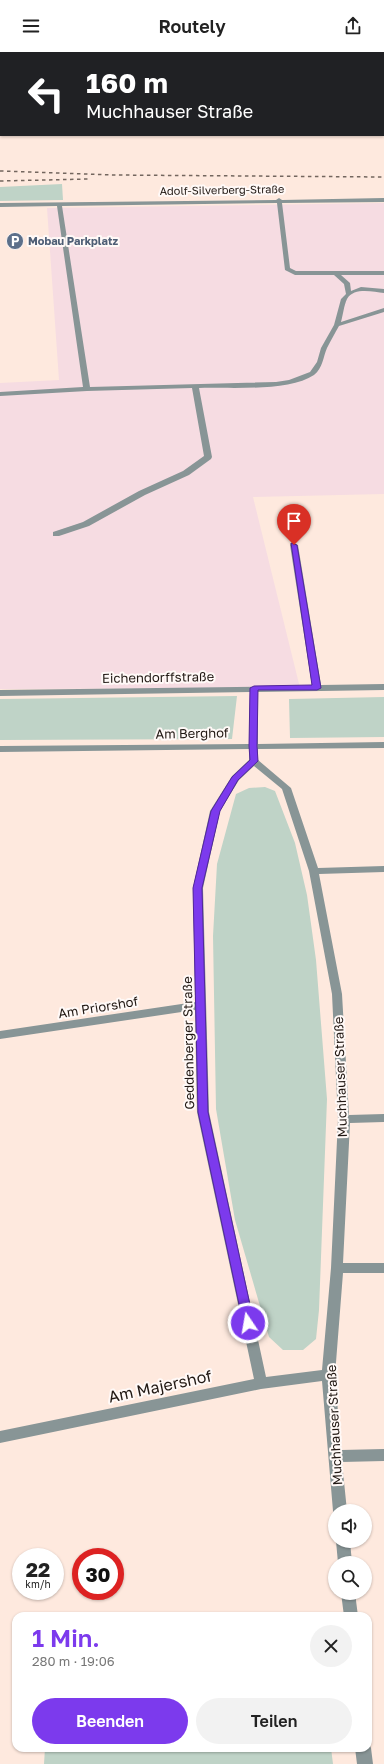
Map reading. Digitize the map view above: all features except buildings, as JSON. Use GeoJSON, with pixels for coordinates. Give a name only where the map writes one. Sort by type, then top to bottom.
{"type":"FeatureCollection","features":[{"type":"Feature","properties":{"kind":"street","name":"Adolf-Silverberg-Straße"},"geometry":{"type":"LineString","coordinates":[[0,205],[279,200],[384,200]]}},
{"type":"Feature","properties":{"kind":"street"},"geometry":{"type":"LineString","coordinates":[[279,200],[287,269],[296,273],[384,273]]}},
{"type":"Feature","properties":{"kind":"street"},"geometry":{"type":"LineString","coordinates":[[59,204],[87,389]]}},
{"type":"Feature","properties":{"kind":"street"},"geometry":{"type":"LineString","coordinates":[[336,273],[348,283],[349,294]]}},
{"type":"Feature","properties":{"kind":"street"},"geometry":{"type":"LineString","coordinates":[[0,394],[87,389],[276,384],[290,382],[312,373],[320,362],[324,348],[337,325],[344,299],[349,294],[361,289],[384,291]]}},
{"type":"Feature","properties":{"kind":"street"},"geometry":{"type":"LineString","coordinates":[[337,325],[382,312]]}},
{"type":"Feature","properties":{"kind":"street"},"geometry":{"type":"LineString","coordinates":[[56,534],[86,524],[142,493],[186,473],[208,457],[195,386]]}},
{"type":"Feature","properties":{"kind":"street"},"geometry":{"type":"LineString","coordinates":[[294,545],[317,688]]}},
{"type":"Feature","properties":{"kind":"street","name":"Eichendorffstraße"},"geometry":{"type":"LineString","coordinates":[[0,693],[384,687]]}},
{"type":"Feature","properties":{"kind":"street"},"geometry":{"type":"LineString","coordinates":[[254,688],[254,761]]}},
{"type":"Feature","properties":{"kind":"street","name":"Am Berghof"},"geometry":{"type":"LineString","coordinates":[[0,749],[384,745]]}},
{"type":"Feature","properties":{"kind":"street","name":"Muchhauser Straße"},"geometry":{"type":"LineString","coordinates":[[254,761],[286,788],[314,871],[337,994],[344,1118],[337,1268],[328,1375],[339,1504]]}},
{"type":"Feature","properties":{"kind":"street","name":"Geddenberger Straße"},"geometry":{"type":"LineString","coordinates":[[254,761],[234,778],[215,811],[198,888],[203,1112],[261,1383]]}},
{"type":"Feature","properties":{"kind":"street"},"geometry":{"type":"LineString","coordinates":[[314,871],[384,869]]}},
{"type":"Feature","properties":{"kind":"street","name":"Am Priorshof"},"geometry":{"type":"LineString","coordinates":[[0,1035],[201,1005]]}},
{"type":"Feature","properties":{"kind":"street"},"geometry":{"type":"LineString","coordinates":[[344,1118],[384,1118]]}},
{"type":"Feature","properties":{"kind":"street"},"geometry":{"type":"LineString","coordinates":[[337,1268],[384,1268]]}},
{"type":"Feature","properties":{"kind":"street","name":"Am Majershof"},"geometry":{"type":"LineString","coordinates":[[0,1437],[261,1383],[328,1375]]}},
{"type":"Feature","properties":{"kind":"street"},"geometry":{"type":"LineString","coordinates":[[334,1456],[384,1455]]}},
{"type":"Feature","properties":{"kind":"street"},"geometry":{"type":"LineString","coordinates":[[349,1600],[350,1612]]}},
{"type":"Feature","properties":{"kind":"street"},"geometry":{"type":"LineString","coordinates":[[364,1752],[365,1764]]}},
{"type":"Feature","properties":{"kind":"shaded area"},"geometry":{"type":"Polygon","coordinates":[[[384,203],[384,494],[253,497],[300,688],[0,689],[0,383],[59,380],[47,208],[384,203]]]}},
{"type":"Feature","properties":{"kind":"green space"},"geometry":{"type":"Polygon","coordinates":[[[62,184],[63,200],[0,201],[0,187],[62,184]]]}},
{"type":"Feature","properties":{"kind":"green space"},"geometry":{"type":"Polygon","coordinates":[[[237,696],[232,739],[0,740],[0,699],[237,696]]]}},
{"type":"Feature","properties":{"kind":"green space"},"geometry":{"type":"Polygon","coordinates":[[[384,697],[384,737],[290,738],[289,699],[384,697]]]}},
{"type":"Feature","properties":{"kind":"green space"},"geometry":{"type":"Polygon","coordinates":[[[265,787],[275,791],[295,843],[307,895],[316,960],[327,1099],[319,1310],[316,1339],[303,1350],[283,1350],[269,1337],[235,1220],[216,1109],[213,936],[217,864],[236,794],[249,788],[265,787]]]}},
{"type":"Feature","properties":{"kind":"green space"},"geometry":{"type":"Polygon","coordinates":[[[45,1752],[332,1752],[333,1764],[44,1764],[45,1752]]]}},
{"type":"Feature","properties":{"kind":"railway"},"geometry":{"type":"LineString","coordinates":[[0,171],[113,175],[384,177]]}},
{"type":"Feature","properties":{"kind":"railway"},"geometry":{"type":"LineString","coordinates":[[0,181],[89,179]]}},
{"type":"Feature","properties":{"kind":"place","name":"Mobau Parkplatz"},"geometry":{"type":"Point","coordinates":[15,241]}},
{"type":"Feature","properties":{"kind":"route"},"geometry":{"type":"LineString","coordinates":[[248,1323],[203,1112],[198,888],[215,811],[234,778],[254,761],[254,688],[317,688],[294,545]]}}]}
